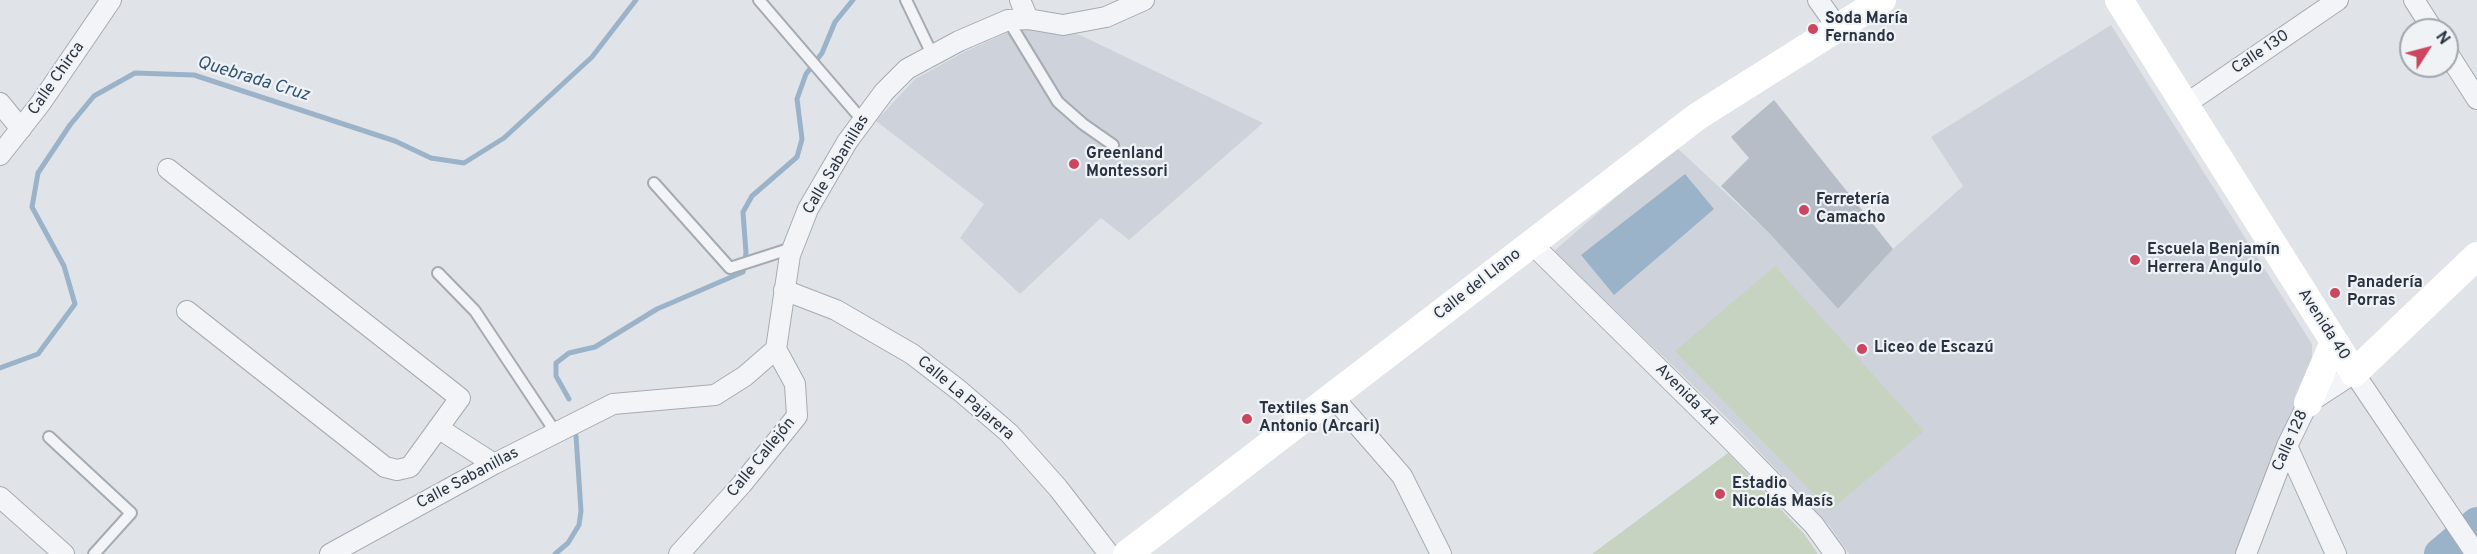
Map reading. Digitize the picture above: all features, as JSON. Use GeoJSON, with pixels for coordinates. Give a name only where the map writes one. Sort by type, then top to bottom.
{"type":"FeatureCollection","features":[{"type":"Feature","properties":{"kind":"main road","name":"Calle del Llano"},"geometry":{"type":"LineString","coordinates":[[1127,554],[1334,398],[1531,243],[1698,116],[1882,0]]}},
{"type":"Feature","properties":{"kind":"main road","name":"Avenida 40"},"geometry":{"type":"LineString","coordinates":[[2119,0],[2183,106],[2354,373]]}},
{"type":"Feature","properties":{"kind":"main road","name":"Calle 128"},"geometry":{"type":"LineString","coordinates":[[2354,373],[2477,256]]}},
{"type":"Feature","properties":{"kind":"main road"},"geometry":{"type":"LineString","coordinates":[[2308,403],[2334,342]]}},
{"type":"Feature","properties":{"kind":"street","name":"Calle Chirca"},"geometry":{"type":"LineString","coordinates":[[0,156],[111,0]]}},
{"type":"Feature","properties":{"kind":"street"},"geometry":{"type":"LineString","coordinates":[[1020,0],[1028,19]]}},
{"type":"Feature","properties":{"kind":"street","name":"Calle Sabanillas"},"geometry":{"type":"LineString","coordinates":[[330,554],[494,464],[613,405],[715,395],[745,376],[776,349],[792,248],[808,209],[863,121],[884,92],[907,69],[932,54],[1008,20],[1028,19],[1063,25],[1106,17],[1144,0]]}},
{"type":"Feature","properties":{"kind":"street"},"geometry":{"type":"LineString","coordinates":[[1818,0],[1838,28]]}},
{"type":"Feature","properties":{"kind":"street","name":"Calle 130"},"geometry":{"type":"LineString","coordinates":[[2183,106],[2338,0]]}},
{"type":"Feature","properties":{"kind":"street"},"geometry":{"type":"LineString","coordinates":[[2414,0],[2425,18]]}},
{"type":"Feature","properties":{"kind":"street"},"geometry":{"type":"LineString","coordinates":[[2459,71],[2477,99]]}},
{"type":"Feature","properties":{"kind":"street"},"geometry":{"type":"LineString","coordinates":[[0,103],[21,129]]}},
{"type":"Feature","properties":{"kind":"street"},"geometry":{"type":"LineString","coordinates":[[168,169],[460,398],[410,467],[398,470],[385,467],[186,311]]}},
{"type":"Feature","properties":{"kind":"street","name":"Avenida 44"},"geometry":{"type":"LineString","coordinates":[[1531,243],[1728,437],[1814,525],[1835,554]]}},
{"type":"Feature","properties":{"kind":"street","name":"Calle La Pajarera"},"geometry":{"type":"LineString","coordinates":[[784,290],[836,310],[912,354],[960,391],[1009,433],[1058,488],[1109,554]]}},
{"type":"Feature","properties":{"kind":"street","name":"Calle Callejón"},"geometry":{"type":"LineString","coordinates":[[679,554],[742,484],[797,416],[795,384],[776,349]]}},
{"type":"Feature","properties":{"kind":"street","name":"Calle 128"},"geometry":{"type":"LineString","coordinates":[[2247,554],[2288,446],[2308,403],[2354,373]]}},
{"type":"Feature","properties":{"kind":"street","name":"Avenida 40"},"geometry":{"type":"LineString","coordinates":[[2354,373],[2476,554]]}},
{"type":"Feature","properties":{"kind":"street"},"geometry":{"type":"LineString","coordinates":[[1334,398],[1402,476],[1441,554]]}},
{"type":"Feature","properties":{"kind":"street"},"geometry":{"type":"LineString","coordinates":[[438,428],[494,464]]}},
{"type":"Feature","properties":{"kind":"street"},"geometry":{"type":"LineString","coordinates":[[2288,446],[2336,554]]}},
{"type":"Feature","properties":{"kind":"street"},"geometry":{"type":"LineString","coordinates":[[0,498],[64,554]]}},
{"type":"Feature","properties":{"kind":"lane"},"geometry":{"type":"LineString","coordinates":[[759,0],[863,121]]}},
{"type":"Feature","properties":{"kind":"lane"},"geometry":{"type":"LineString","coordinates":[[906,0],[932,54]]}},
{"type":"Feature","properties":{"kind":"lane"},"geometry":{"type":"LineString","coordinates":[[1008,20],[1058,102],[1083,124],[1113,145]]}},
{"type":"Feature","properties":{"kind":"lane"},"geometry":{"type":"LineString","coordinates":[[654,183],[730,268],[792,248]]}},
{"type":"Feature","properties":{"kind":"lane"},"geometry":{"type":"LineString","coordinates":[[438,273],[474,311],[556,433]]}},
{"type":"Feature","properties":{"kind":"lane"},"geometry":{"type":"LineString","coordinates":[[49,437],[131,513],[94,554]]}},
{"type":"Feature","properties":{"kind":"shaded area","name":"Liceo de Escazú"},"geometry":{"type":"Polygon","coordinates":[[[2111,25],[2312,344],[2312,360],[2284,441],[2238,554],[1849,554],[1829,525],[1732,423],[1554,251],[1675,146],[1771,235],[1838,309],[1893,249],[1963,186],[1931,137],[2111,25]]]}},
{"type":"Feature","properties":{"kind":"shaded area","name":"Greenland Montessori"},"geometry":{"type":"Polygon","coordinates":[[[1017,28],[1048,28],[1080,35],[1263,123],[1129,240],[1101,218],[1020,294],[960,238],[984,204],[876,121],[915,79],[966,51],[1017,28]]]}},
{"type":"Feature","properties":{"kind":"green space"},"geometry":{"type":"Polygon","coordinates":[[[1775,266],[1924,431],[1830,511],[1675,351],[1775,266]]]}},
{"type":"Feature","properties":{"kind":"green space","name":"Estadio Nicolás Masís"},"geometry":{"type":"Polygon","coordinates":[[[1728,453],[1805,535],[1818,554],[1592,554],[1728,453]]]}},
{"type":"Feature","properties":{"kind":"water"},"geometry":{"type":"Polygon","coordinates":[[[1685,174],[1714,209],[1614,295],[1581,255],[1685,174]]]}},
{"type":"Feature","properties":{"kind":"building","name":"Ferretería Camacho"},"geometry":{"type":"Polygon","coordinates":[[[1774,100],[1893,249],[1838,309],[1771,235],[1721,186],[1749,158],[1731,137],[1774,100]]]}},
{"type":"Feature","properties":{"kind":"waterway","name":"Quebrada Cruz"},"geometry":{"type":"LineString","coordinates":[[0,368],[38,354],[75,304],[64,266],[32,207],[38,173],[70,125],[94,96],[135,73],[194,75],[395,141],[431,158],[464,163],[504,138],[592,57],[636,0]]}},
{"type":"Feature","properties":{"kind":"waterway"},"geometry":{"type":"LineString","coordinates":[[569,399],[556,376],[556,363],[569,353],[595,347],[657,309],[743,272],[746,253],[743,212],[752,196],[797,157],[802,139],[797,99],[806,74],[822,53],[835,22],[853,0]]}},
{"type":"Feature","properties":{"kind":"waterway"},"geometry":{"type":"LineString","coordinates":[[555,554],[568,543],[579,525],[581,511],[576,436]]}},
{"type":"Feature","properties":{"kind":"waterway"},"geometry":{"type":"LineString","coordinates":[[2440,554],[2477,523]]}},
{"type":"Feature","properties":{"kind":"place","name":"Soda María Fernando"},"geometry":{"type":"Point","coordinates":[1813,29]}},
{"type":"Feature","properties":{"kind":"place","name":"Greenland Montessori"},"geometry":{"type":"Point","coordinates":[1074,164]}},
{"type":"Feature","properties":{"kind":"place","name":"Ferretería Camacho"},"geometry":{"type":"Point","coordinates":[1804,210]}},
{"type":"Feature","properties":{"kind":"place","name":"Escuela Benjamín Herrera Angulo"},"geometry":{"type":"Point","coordinates":[2135,260]}},
{"type":"Feature","properties":{"kind":"place","name":"Panadería Porras"},"geometry":{"type":"Point","coordinates":[2335,293]}},
{"type":"Feature","properties":{"kind":"place","name":"Liceo de Escazú"},"geometry":{"type":"Point","coordinates":[1862,349]}},
{"type":"Feature","properties":{"kind":"place","name":"Textiles San Antonio (Arcari)"},"geometry":{"type":"Point","coordinates":[1247,419]}},
{"type":"Feature","properties":{"kind":"place","name":"Estadio Nicolás Masís"},"geometry":{"type":"Point","coordinates":[1720,494]}}]}
